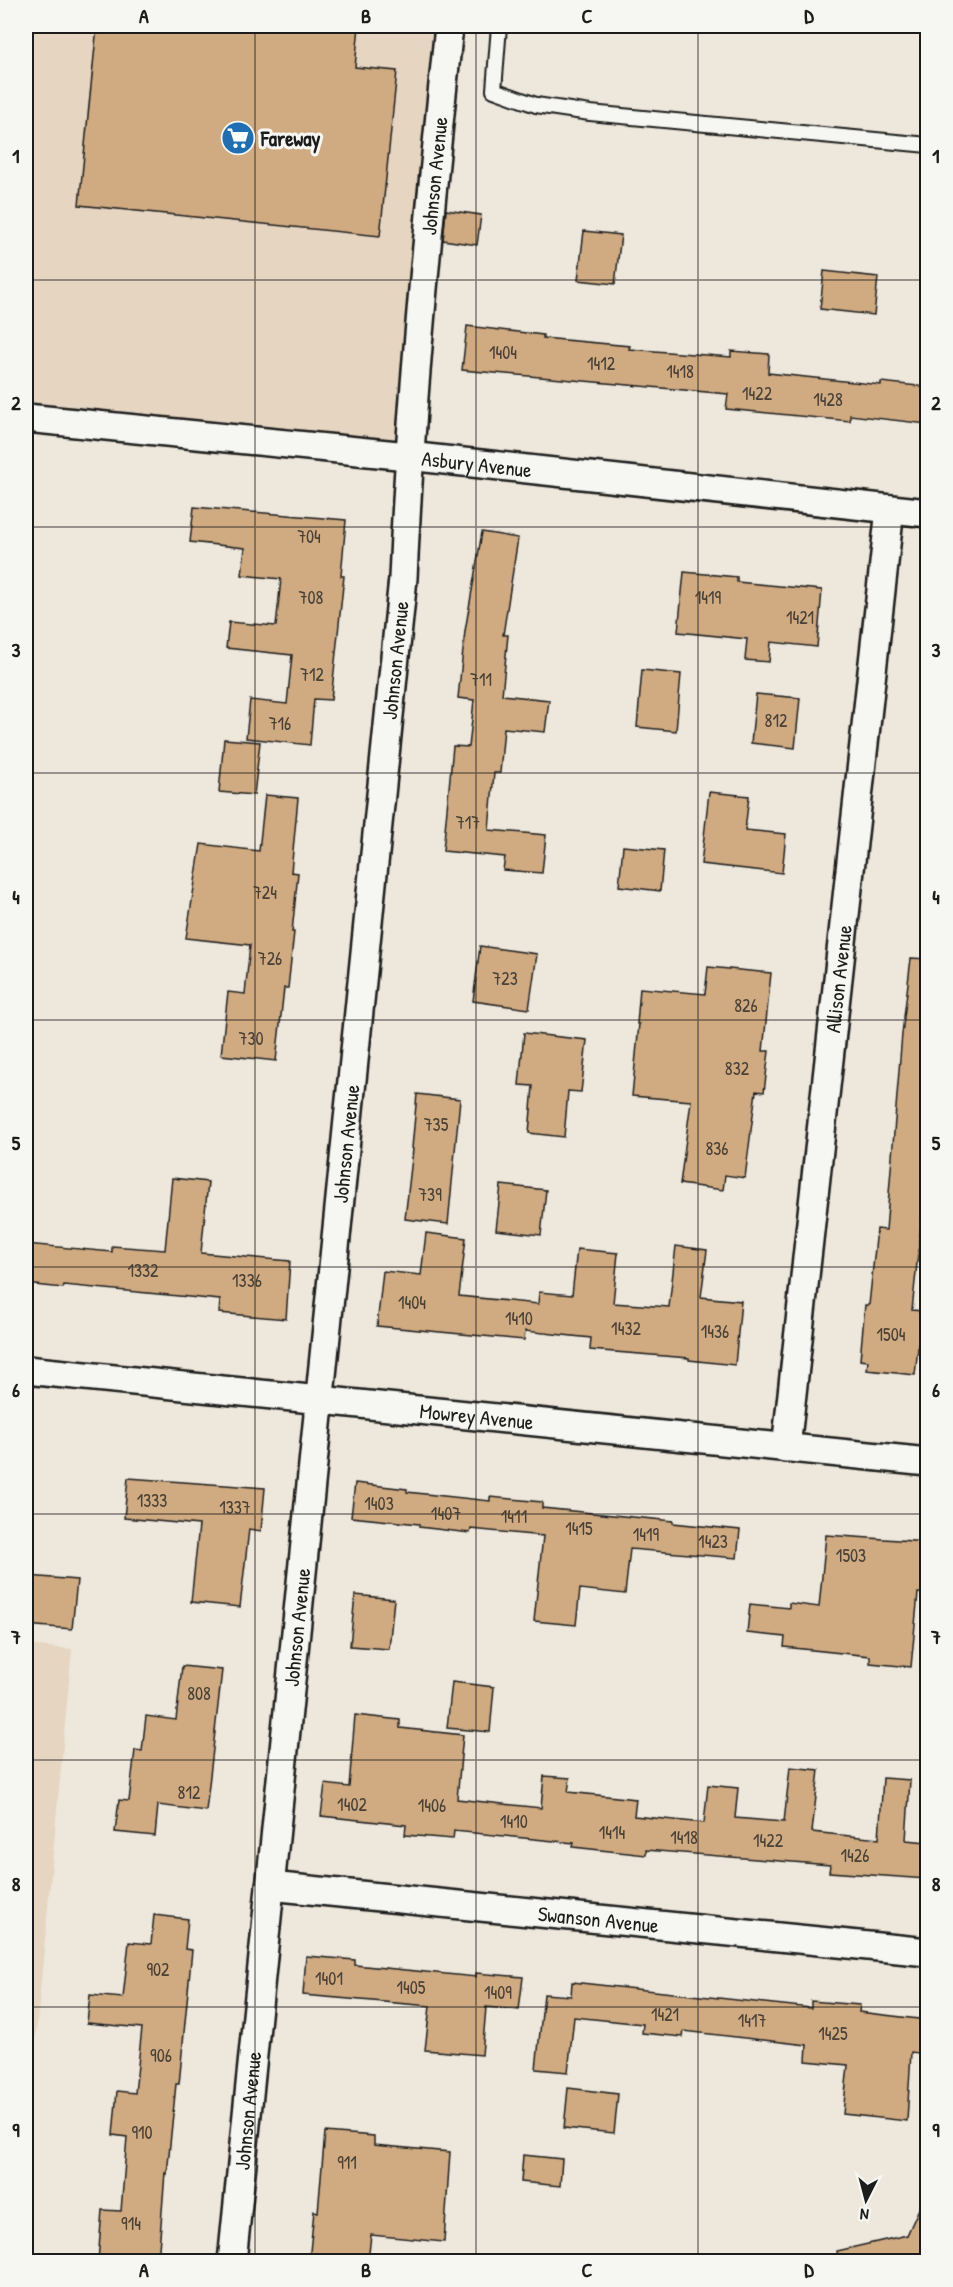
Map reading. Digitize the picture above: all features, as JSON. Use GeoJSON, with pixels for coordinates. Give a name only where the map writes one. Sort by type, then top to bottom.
{"type":"FeatureCollection","features":[{"type":"Feature","properties":{"kind":"street","name":"Johnson Avenue"},"geometry":{"type":"LineString","coordinates":[[232,2262],[403,578],[408,456],[449,26]]}},
{"type":"Feature","properties":{"kind":"street","name":"Asbury Avenue"},"geometry":{"type":"LineString","coordinates":[[26,418],[408,456],[927,513]]}},
{"type":"Feature","properties":{"kind":"street","name":"Allison Avenue"},"geometry":{"type":"LineString","coordinates":[[786,1448],[890,509]]}},
{"type":"Feature","properties":{"kind":"street","name":"Mowrey Avenue"},"geometry":{"type":"LineString","coordinates":[[26,1370],[927,1462]]}},
{"type":"Feature","properties":{"kind":"street","name":"Swanson Avenue"},"geometry":{"type":"LineString","coordinates":[[270,1886],[927,1952]]}},
{"type":"Feature","properties":{"kind":"lane"},"geometry":{"type":"LineString","coordinates":[[499,26],[494,90],[536,105],[590,113],[927,145]]}},
{"type":"Feature","properties":{"kind":"shaded area"},"geometry":{"type":"Polygon","coordinates":[[[26,26],[445,26],[403,454],[26,429],[26,26]]]}},
{"type":"Feature","properties":{"kind":"shaded area"},"geometry":{"type":"Polygon","coordinates":[[[26,1645],[72,1649],[26,2141],[26,1645]]]}},
{"type":"Feature","properties":{"kind":"building","name":"Fareway"},"geometry":{"type":"Polygon","coordinates":[[[97,26],[359,26],[355,67],[397,71],[380,236],[79,205],[97,26]]]}},
{"type":"Feature","properties":{"kind":"building"},"geometry":{"type":"Polygon","coordinates":[[[446,210],[481,215],[477,245],[443,240],[446,210]]]}},
{"type":"Feature","properties":{"kind":"building"},"geometry":{"type":"Polygon","coordinates":[[[584,231],[621,235],[615,284],[578,280],[584,231]]]}},
{"type":"Feature","properties":{"kind":"building"},"geometry":{"type":"Polygon","coordinates":[[[824,271],[878,277],[874,315],[820,309],[824,271]]]}},
{"type":"Feature","properties":{"kind":"building"},"geometry":{"type":"Polygon","coordinates":[[[467,326],[543,335],[543,338],[630,346],[629,349],[731,357],[731,351],[769,354],[768,373],[881,385],[881,382],[927,387],[927,424],[850,415],[850,421],[726,409],[728,394],[462,370],[467,326]]]}},
{"type":"Feature","properties":{"kind":"building"},"geometry":{"type":"Polygon","coordinates":[[[194,507],[346,520],[341,576],[344,576],[331,700],[314,699],[310,745],[246,738],[250,700],[287,704],[292,655],[226,648],[229,622],[276,626],[281,579],[242,575],[245,548],[190,542],[194,507]]]}},
{"type":"Feature","properties":{"kind":"building"},"geometry":{"type":"Polygon","coordinates":[[[482,532],[518,538],[503,635],[508,635],[502,695],[549,700],[545,732],[504,728],[500,773],[494,773],[489,830],[546,835],[542,873],[503,870],[505,857],[443,851],[453,746],[469,747],[474,700],[458,698],[465,631],[482,532]]]}},
{"type":"Feature","properties":{"kind":"building"},"geometry":{"type":"Polygon","coordinates":[[[684,572],[737,577],[737,582],[822,590],[817,647],[771,642],[769,662],[745,660],[747,639],[678,632],[684,572]]]}},
{"type":"Feature","properties":{"kind":"building"},"geometry":{"type":"Polygon","coordinates":[[[642,670],[681,674],[676,731],[637,727],[642,670]]]}},
{"type":"Feature","properties":{"kind":"building"},"geometry":{"type":"Polygon","coordinates":[[[756,694],[800,698],[795,748],[751,743],[756,694]]]}},
{"type":"Feature","properties":{"kind":"building"},"geometry":{"type":"Polygon","coordinates":[[[224,739],[260,742],[254,795],[219,792],[224,739]]]}},
{"type":"Feature","properties":{"kind":"building"},"geometry":{"type":"Polygon","coordinates":[[[709,792],[749,796],[745,830],[786,834],[782,873],[701,864],[709,792]]]}},
{"type":"Feature","properties":{"kind":"building"},"geometry":{"type":"Polygon","coordinates":[[[265,795],[298,798],[291,872],[298,873],[292,932],[294,932],[288,988],[284,988],[276,1061],[221,1055],[228,992],[245,994],[250,945],[186,938],[201,844],[259,851],[265,795]]]}},
{"type":"Feature","properties":{"kind":"building"},"geometry":{"type":"Polygon","coordinates":[[[623,846],[664,850],[660,891],[619,886],[623,846]]]}},
{"type":"Feature","properties":{"kind":"building"},"geometry":{"type":"Polygon","coordinates":[[[480,946],[537,954],[529,1009],[473,1001],[480,946]]]}},
{"type":"Feature","properties":{"kind":"building"},"geometry":{"type":"Polygon","coordinates":[[[911,958],[927,959],[927,1197],[924,1197],[912,1310],[922,1311],[915,1375],[867,1370],[868,1361],[860,1360],[865,1305],[869,1305],[877,1229],[886,1230],[902,1034],[911,958]]]}},
{"type":"Feature","properties":{"kind":"building"},"geometry":{"type":"Polygon","coordinates":[[[708,967],[771,973],[763,1051],[769,1051],[764,1092],[756,1091],[745,1178],[725,1175],[723,1190],[680,1184],[691,1101],[632,1096],[640,988],[705,994],[708,967]]]}},
{"type":"Feature","properties":{"kind":"building"},"geometry":{"type":"Polygon","coordinates":[[[524,1033],[587,1040],[581,1092],[568,1091],[564,1137],[529,1133],[533,1086],[519,1085],[524,1033]]]}},
{"type":"Feature","properties":{"kind":"building"},"geometry":{"type":"Polygon","coordinates":[[[417,1094],[460,1099],[448,1224],[405,1219],[417,1094]]]}},
{"type":"Feature","properties":{"kind":"building"},"geometry":{"type":"Polygon","coordinates":[[[172,1178],[208,1182],[201,1253],[290,1261],[286,1319],[219,1313],[220,1300],[64,1285],[63,1288],[26,1284],[26,1244],[112,1252],[112,1246],[165,1250],[172,1178]]]}},
{"type":"Feature","properties":{"kind":"building"},"geometry":{"type":"Polygon","coordinates":[[[501,1185],[546,1190],[541,1235],[496,1230],[501,1185]]]}},
{"type":"Feature","properties":{"kind":"building"},"geometry":{"type":"Polygon","coordinates":[[[426,1233],[466,1238],[459,1296],[538,1304],[539,1292],[572,1295],[577,1249],[618,1253],[613,1303],[669,1307],[676,1246],[707,1250],[701,1297],[741,1301],[735,1365],[689,1360],[689,1358],[590,1350],[591,1338],[525,1331],[524,1340],[377,1326],[383,1271],[421,1275],[426,1233]]]}},
{"type":"Feature","properties":{"kind":"building"},"geometry":{"type":"Polygon","coordinates":[[[128,1478],[265,1488],[261,1531],[249,1529],[240,1607],[191,1602],[199,1525],[124,1518],[128,1478]]]}},
{"type":"Feature","properties":{"kind":"building"},"geometry":{"type":"Polygon","coordinates":[[[355,1483],[407,1489],[407,1492],[490,1501],[490,1497],[542,1502],[542,1508],[740,1530],[737,1558],[630,1549],[625,1594],[580,1589],[576,1625],[534,1621],[543,1536],[471,1529],[470,1533],[419,1527],[419,1524],[351,1517],[355,1483]]]}},
{"type":"Feature","properties":{"kind":"building"},"geometry":{"type":"Polygon","coordinates":[[[826,1535],[927,1542],[927,1594],[918,1593],[911,1667],[870,1663],[870,1656],[784,1647],[785,1637],[747,1633],[750,1604],[789,1608],[789,1603],[819,1607],[826,1535]]]}},
{"type":"Feature","properties":{"kind":"building"},"geometry":{"type":"Polygon","coordinates":[[[28,1576],[77,1580],[72,1629],[26,1625],[28,1576]]]}},
{"type":"Feature","properties":{"kind":"building"},"geometry":{"type":"Polygon","coordinates":[[[355,1595],[394,1599],[389,1649],[350,1646],[355,1595]]]}},
{"type":"Feature","properties":{"kind":"building"},"geometry":{"type":"Polygon","coordinates":[[[182,1666],[222,1670],[206,1811],[158,1805],[155,1836],[115,1832],[119,1800],[129,1801],[135,1750],[142,1751],[146,1716],[176,1720],[182,1666]]]}},
{"type":"Feature","properties":{"kind":"building"},"geometry":{"type":"Polygon","coordinates":[[[452,1682],[494,1687],[490,1732],[447,1728],[452,1682]]]}},
{"type":"Feature","properties":{"kind":"building"},"geometry":{"type":"Polygon","coordinates":[[[355,1715],[400,1720],[400,1728],[463,1735],[457,1799],[541,1808],[544,1776],[570,1778],[568,1792],[636,1799],[634,1816],[704,1823],[708,1785],[738,1788],[735,1818],[784,1822],[790,1767],[819,1770],[812,1832],[879,1839],[883,1778],[910,1780],[906,1840],[927,1842],[927,1879],[829,1872],[830,1865],[646,1850],[646,1855],[573,1847],[574,1843],[454,1831],[453,1839],[405,1835],[406,1825],[321,1816],[325,1784],[349,1787],[355,1715]]]}},
{"type":"Feature","properties":{"kind":"building"},"geometry":{"type":"Polygon","coordinates":[[[154,1915],[188,1919],[185,1949],[192,1950],[179,2084],[176,2084],[167,2174],[165,2173],[158,2262],[98,2262],[102,2210],[121,2211],[127,2137],[113,2135],[117,2091],[135,2093],[142,2028],[87,2023],[90,1995],[123,1998],[129,1942],[151,1944],[154,1915]]]}},
{"type":"Feature","properties":{"kind":"building"},"geometry":{"type":"Polygon","coordinates":[[[306,1956],[355,1960],[355,1965],[476,1977],[476,1973],[523,1977],[519,2010],[486,2007],[482,2055],[425,2050],[430,2006],[303,1995],[306,1956]]]}},
{"type":"Feature","properties":{"kind":"building"},"geometry":{"type":"Polygon","coordinates":[[[572,1982],[811,2008],[811,2001],[860,2005],[859,2012],[927,2020],[927,2054],[911,2052],[907,2121],[843,2114],[848,2065],[806,2061],[807,2045],[684,2031],[683,2037],[642,2033],[643,2024],[574,2017],[568,2072],[536,2069],[544,1994],[571,1996],[572,1982]]]}},
{"type":"Feature","properties":{"kind":"building"},"geometry":{"type":"Polygon","coordinates":[[[568,2088],[618,2094],[614,2133],[564,2128],[568,2088]]]}},
{"type":"Feature","properties":{"kind":"building"},"geometry":{"type":"Polygon","coordinates":[[[325,2132],[374,2136],[374,2145],[450,2152],[444,2242],[371,2235],[368,2262],[309,2262],[314,2211],[318,2212],[325,2132]]]}},
{"type":"Feature","properties":{"kind":"building"},"geometry":{"type":"Polygon","coordinates":[[[523,2155],[562,2159],[560,2186],[521,2182],[523,2155]]]}},
{"type":"Feature","properties":{"kind":"building"},"geometry":{"type":"Polygon","coordinates":[[[927,2191],[927,2262],[839,2262],[837,2251],[907,2235],[927,2191]]]}},
{"type":"Feature","properties":{"kind":"place","name":"Fareway"},"geometry":{"type":"Point","coordinates":[238,138]}}]}
